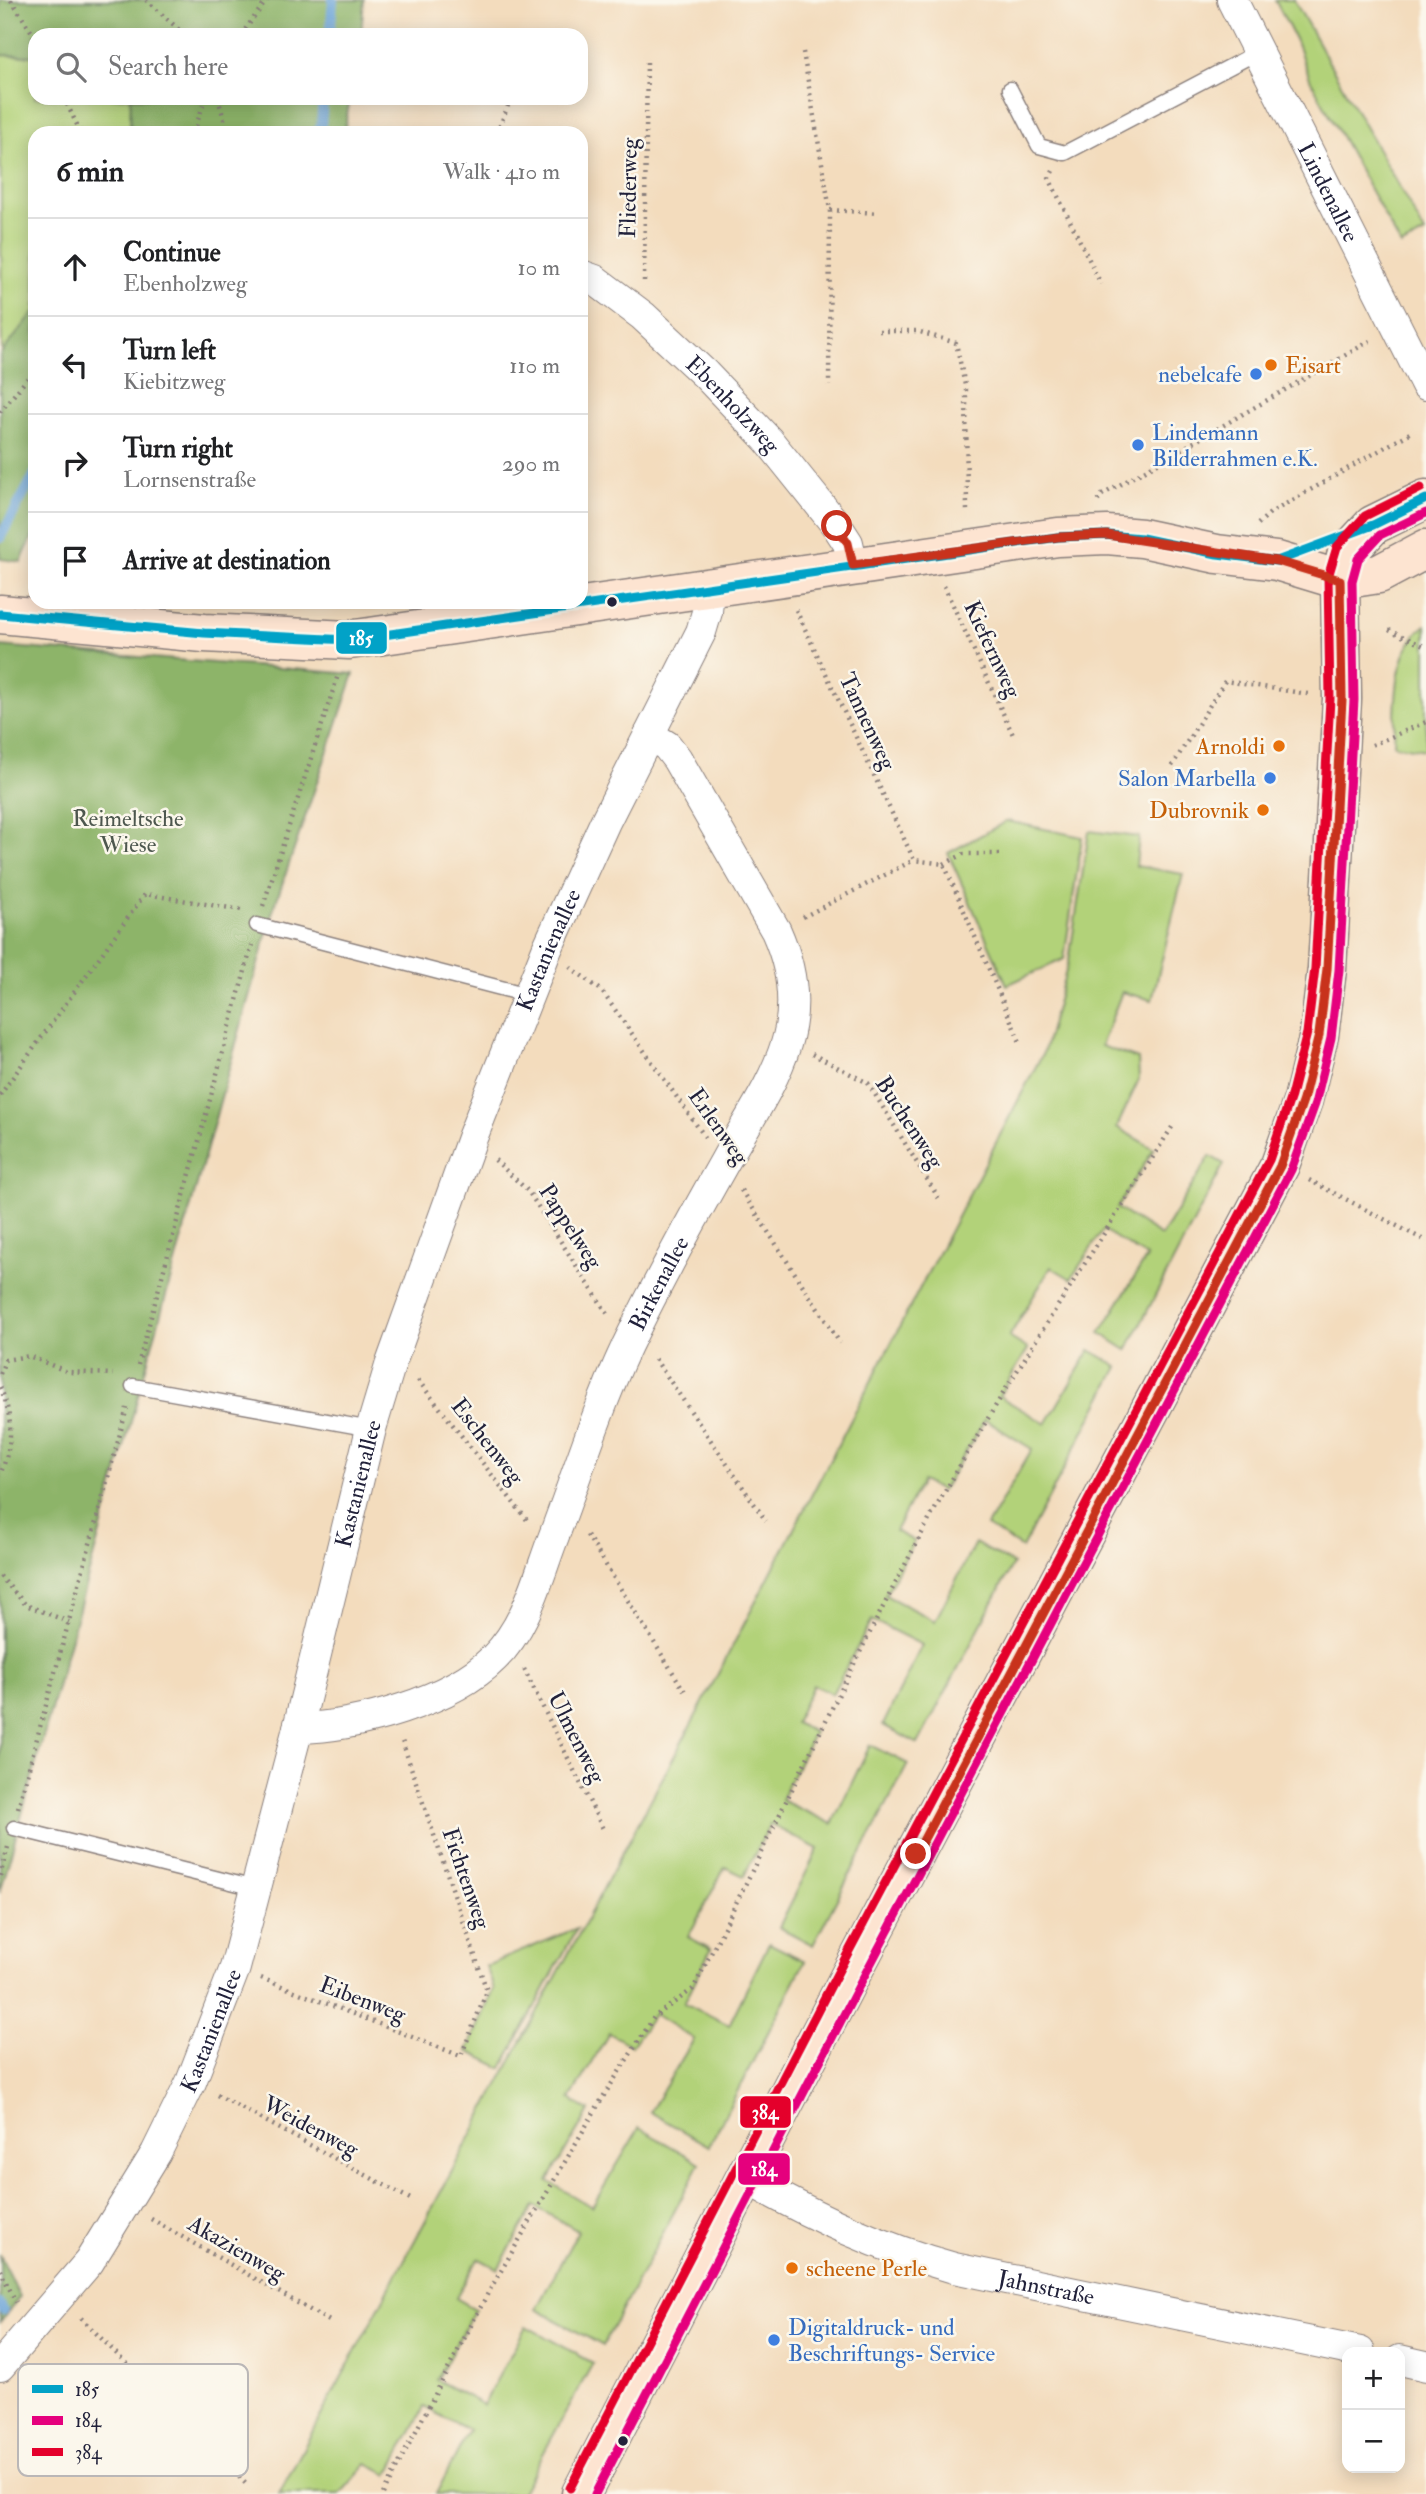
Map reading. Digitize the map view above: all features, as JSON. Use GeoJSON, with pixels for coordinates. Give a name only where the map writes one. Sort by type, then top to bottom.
{"type":"FeatureCollection","features":[{"type":"Feature","properties":{"kind":"street","name":"Lindenallee"},"geometry":{"type":"LineString","coordinates":[[1232,0],[1426,385]]}},
{"type":"Feature","properties":{"kind":"street","name":"Ebenholzweg"},"geometry":{"type":"LineString","coordinates":[[588,278],[643,316],[705,374],[768,440],[837,526],[848,543],[853,565]]}},
{"type":"Feature","properties":{"kind":"street"},"geometry":{"type":"LineString","coordinates":[[1277,561],[1373,525],[1426,499]]}},
{"type":"Feature","properties":{"kind":"street"},"geometry":{"type":"LineString","coordinates":[[580,2494],[747,2179],[851,1974],[1280,1166],[1303,1100],[1319,1035],[1327,969],[1342,699],[1340,580],[1347,553],[1373,525]]}},
{"type":"Feature","properties":{"kind":"street"},"geometry":{"type":"LineString","coordinates":[[588,605],[1058,537],[1107,535],[1277,561],[1340,580],[1379,574],[1426,549]]}},
{"type":"Feature","properties":{"kind":"street","name":"Kastanienallee"},"geometry":{"type":"LineString","coordinates":[[0,2365],[61,2298],[89,2262],[156,2153],[191,2082],[235,1968],[298,1728],[371,1429],[390,1366],[472,1138],[528,995],[547,949],[701,632],[707,611],[709,588]]}},
{"type":"Feature","properties":{"kind":"street"},"geometry":{"type":"LineString","coordinates":[[0,614],[217,634],[349,639],[561,609]]}},
{"type":"Feature","properties":{"kind":"street","name":"Birkenallee"},"geometry":{"type":"LineString","coordinates":[[298,1728],[343,1725],[392,1710],[460,1682],[494,1658],[508,1642],[521,1619],[550,1548],[631,1337],[769,1085],[787,1040],[792,986],[788,957],[776,931],[677,759],[667,746],[649,735]]}},
{"type":"Feature","properties":{"kind":"street","name":"Jahnstraße"},"geometry":{"type":"LineString","coordinates":[[747,2179],[853,2235],[903,2254],[966,2270],[1342,2348]]}},
{"type":"Feature","properties":{"kind":"street"},"geometry":{"type":"LineString","coordinates":[[1405,2361],[1426,2366]]}},
{"type":"Feature","properties":{"kind":"lane"},"geometry":{"type":"LineString","coordinates":[[1010,89],[1039,146],[1065,153],[1258,52]]}},
{"type":"Feature","properties":{"kind":"lane"},"geometry":{"type":"LineString","coordinates":[[259,919],[528,995]]}},
{"type":"Feature","properties":{"kind":"lane"},"geometry":{"type":"LineString","coordinates":[[133,1384],[371,1429]]}},
{"type":"Feature","properties":{"kind":"lane"},"geometry":{"type":"LineString","coordinates":[[13,1828],[255,1888]]}},
{"type":"Feature","properties":{"kind":"path"},"geometry":{"type":"LineString","coordinates":[[11,0],[29,28]]}},
{"type":"Feature","properties":{"kind":"path"},"geometry":{"type":"LineString","coordinates":[[146,0],[177,28]]}},
{"type":"Feature","properties":{"kind":"path"},"geometry":{"type":"LineString","coordinates":[[246,28],[267,0]]}},
{"type":"Feature","properties":{"kind":"path"},"geometry":{"type":"LineString","coordinates":[[803,52],[830,210],[829,386]]}},
{"type":"Feature","properties":{"kind":"path","name":"Fliederweg"},"geometry":{"type":"LineString","coordinates":[[643,316],[647,60]]}},
{"type":"Feature","properties":{"kind":"path"},"geometry":{"type":"LineString","coordinates":[[67,105],[77,126]]}},
{"type":"Feature","properties":{"kind":"path"},"geometry":{"type":"LineString","coordinates":[[196,126],[203,105]]}},
{"type":"Feature","properties":{"kind":"path"},"geometry":{"type":"LineString","coordinates":[[220,105],[226,126]]}},
{"type":"Feature","properties":{"kind":"path"},"geometry":{"type":"LineString","coordinates":[[500,126],[508,105]]}},
{"type":"Feature","properties":{"kind":"path"},"geometry":{"type":"LineString","coordinates":[[1065,153],[1049,178],[1101,284]]}},
{"type":"Feature","properties":{"kind":"path"},"geometry":{"type":"LineString","coordinates":[[830,210],[878,213]]}},
{"type":"Feature","properties":{"kind":"path"},"geometry":{"type":"LineString","coordinates":[[878,331],[917,331],[956,343],[966,390],[968,526]]}},
{"type":"Feature","properties":{"kind":"path"},"geometry":{"type":"LineString","coordinates":[[1094,508],[1102,495],[1371,341]]}},
{"type":"Feature","properties":{"kind":"path"},"geometry":{"type":"LineString","coordinates":[[0,412],[28,378]]}},
{"type":"Feature","properties":{"kind":"path"},"geometry":{"type":"LineString","coordinates":[[1258,525],[1270,513],[1410,433]]}},
{"type":"Feature","properties":{"kind":"path","name":"Kiefernweg"},"geometry":{"type":"LineString","coordinates":[[939,576],[1014,737]]}},
{"type":"Feature","properties":{"kind":"path","name":"Tannenweg"},"geometry":{"type":"LineString","coordinates":[[795,609],[915,860]]}},
{"type":"Feature","properties":{"kind":"path"},"geometry":{"type":"LineString","coordinates":[[1389,630],[1426,647]]}},
{"type":"Feature","properties":{"kind":"path"},"geometry":{"type":"LineString","coordinates":[[0,1876],[259,919],[349,639]]}},
{"type":"Feature","properties":{"kind":"path"},"geometry":{"type":"LineString","coordinates":[[1172,766],[1225,681],[1311,695]]}},
{"type":"Feature","properties":{"kind":"path"},"geometry":{"type":"LineString","coordinates":[[1365,748],[1426,722]]}},
{"type":"Feature","properties":{"kind":"path"},"geometry":{"type":"LineString","coordinates":[[792,923],[915,860],[944,864],[964,854],[999,854]]}},
{"type":"Feature","properties":{"kind":"path"},"geometry":{"type":"LineString","coordinates":[[944,864],[1020,1042]]}},
{"type":"Feature","properties":{"kind":"path"},"geometry":{"type":"LineString","coordinates":[[0,1095],[145,894],[259,919]]}},
{"type":"Feature","properties":{"kind":"path","name":"Erlenweg"},"geometry":{"type":"LineString","coordinates":[[547,949],[601,990],[724,1163],[839,1343]]}},
{"type":"Feature","properties":{"kind":"path","name":"Buchenweg"},"geometry":{"type":"LineString","coordinates":[[806,1050],[868,1083],[941,1202]]}},
{"type":"Feature","properties":{"kind":"path"},"geometry":{"type":"LineString","coordinates":[[383,2494],[488,2293],[603,2097],[654,2017],[693,1989],[829,1710],[936,1509],[1052,1316],[1174,1124]]}},
{"type":"Feature","properties":{"kind":"path","name":"Pappelweg"},"geometry":{"type":"LineString","coordinates":[[472,1138],[528,1191],[766,1521]]}},
{"type":"Feature","properties":{"kind":"path"},"geometry":{"type":"LineString","coordinates":[[1298,1175],[1426,1241]]}},
{"type":"Feature","properties":{"kind":"path"},"geometry":{"type":"LineString","coordinates":[[0,1374],[5,1360],[17,1355],[29,1356],[68,1372],[91,1376],[107,1372],[133,1384]]}},
{"type":"Feature","properties":{"kind":"path","name":"Eschenweg"},"geometry":{"type":"LineString","coordinates":[[390,1366],[416,1377],[550,1548]]}},
{"type":"Feature","properties":{"kind":"path"},"geometry":{"type":"LineString","coordinates":[[0,1387],[11,1421],[12,1438],[0,1475]]}},
{"type":"Feature","properties":{"kind":"path"},"geometry":{"type":"LineString","coordinates":[[587,1534],[687,1695]]}},
{"type":"Feature","properties":{"kind":"path"},"geometry":{"type":"LineString","coordinates":[[0,1576],[26,1605],[69,1622]]}},
{"type":"Feature","properties":{"kind":"path","name":"Ulmenweg"},"geometry":{"type":"LineString","coordinates":[[519,1659],[604,1831]]}},
{"type":"Feature","properties":{"kind":"path","name":"Fichtenweg"},"geometry":{"type":"LineString","coordinates":[[392,1710],[487,1991],[461,2056]]}},
{"type":"Feature","properties":{"kind":"path","name":"Eibenweg"},"geometry":{"type":"LineString","coordinates":[[253,1975],[461,2056]]}},
{"type":"Feature","properties":{"kind":"path","name":"Weidenweg"},"geometry":{"type":"LineString","coordinates":[[191,2082],[414,2201]]}},
{"type":"Feature","properties":{"kind":"path","name":"Akazienweg"},"geometry":{"type":"LineString","coordinates":[[126,2204],[331,2322]]}},
{"type":"Feature","properties":{"kind":"path"},"geometry":{"type":"LineString","coordinates":[[0,2270],[17,2304]]}},
{"type":"Feature","properties":{"kind":"path"},"geometry":{"type":"LineString","coordinates":[[61,2298],[127,2364]]}},
{"type":"Feature","properties":{"kind":"path"},"geometry":{"type":"LineString","coordinates":[[238,2476],[247,2485]]}},
{"type":"Feature","properties":{"kind":"green space"},"geometry":{"type":"Polygon","coordinates":[[[0,0],[364,0],[362,28],[28,28],[28,56],[0,55],[0,0]]]}},
{"type":"Feature","properties":{"kind":"green space"},"geometry":{"type":"Polygon","coordinates":[[[1275,0],[1294,0],[1425,233],[1401,246],[1311,81],[1295,39],[1275,0]]]}},
{"type":"Feature","properties":{"kind":"green space"},"geometry":{"type":"Polygon","coordinates":[[[0,55],[28,56],[28,105],[131,105],[130,126],[28,126],[28,320],[2,355],[0,55]]]}},
{"type":"Feature","properties":{"kind":"green space"},"geometry":{"type":"Polygon","coordinates":[[[131,105],[349,105],[345,126],[130,126],[131,105]]]}},
{"type":"Feature","properties":{"kind":"green space"},"geometry":{"type":"Polygon","coordinates":[[[28,320],[28,546],[21,562],[0,559],[0,355],[28,320]]]}},
{"type":"Feature","properties":{"kind":"green space"},"geometry":{"type":"Polygon","coordinates":[[[1426,625],[1426,750],[1394,745],[1396,697],[1401,664],[1415,636],[1426,625]]]}},
{"type":"Feature","properties":{"kind":"green space","name":"Reimeltsche Wiese"},"geometry":{"type":"Polygon","coordinates":[[[0,646],[354,674],[272,914],[0,1893],[0,646]]]}},
{"type":"Feature","properties":{"kind":"green space"},"geometry":{"type":"Polygon","coordinates":[[[1007,821],[1082,837],[1064,959],[1007,985],[948,853],[1007,821]]]}},
{"type":"Feature","properties":{"kind":"green space"},"geometry":{"type":"Polygon","coordinates":[[[1089,831],[1139,837],[1136,866],[1183,874],[1152,1000],[1122,992],[1101,1046],[1138,1059],[1139,1079],[1117,1127],[1154,1149],[1117,1208],[1161,1236],[1210,1156],[1224,1164],[1127,1350],[1100,1333],[1147,1257],[1103,1230],[1071,1279],[1051,1267],[1009,1337],[1028,1349],[999,1396],[1046,1424],[1090,1350],[1118,1367],[1022,1548],[987,1526],[1032,1449],[985,1420],[942,1491],[922,1481],[895,1531],[914,1541],[885,1595],[935,1621],[975,1543],[1013,1564],[918,1744],[883,1725],[922,1645],[872,1620],[832,1694],[813,1685],[795,1723],[814,1732],[781,1800],[832,1824],[870,1745],[908,1764],[813,1945],[779,1927],[818,1849],[770,1824],[744,1876],[725,1867],[688,1937],[711,1949],[684,2003],[729,2025],[769,1943],[805,1961],[709,2146],[650,2112],[694,2039],[654,2014],[632,2046],[609,2033],[570,2099],[589,2111],[548,2181],[592,2207],[639,2128],[700,2163],[603,2346],[536,2309],[578,2231],[534,2206],[498,2269],[478,2258],[456,2298],[475,2309],[437,2380],[483,2405],[526,2326],[593,2363],[521,2494],[436,2494],[469,2430],[424,2407],[388,2475],[367,2464],[340,2494],[279,2494],[699,1710],[1044,1051],[1069,960],[1089,831]]]}},
{"type":"Feature","properties":{"kind":"green space"},"geometry":{"type":"Polygon","coordinates":[[[577,1928],[502,2068],[467,2051],[494,1989],[486,1966],[577,1928]]]}},
{"type":"Feature","properties":{"kind":"green space"},"geometry":{"type":"Polygon","coordinates":[[[0,2255],[20,2297],[0,2322],[0,2255]]]}},
{"type":"Feature","properties":{"kind":"waterway"},"geometry":{"type":"LineString","coordinates":[[331,28],[333,0]]}},
{"type":"Feature","properties":{"kind":"waterway"},"geometry":{"type":"LineString","coordinates":[[321,126],[322,105]]}},
{"type":"Feature","properties":{"kind":"waterway"},"geometry":{"type":"LineString","coordinates":[[0,538],[28,487]]}},
{"type":"Feature","properties":{"kind":"waterway"},"geometry":{"type":"LineString","coordinates":[[0,2304],[3,2310]]}},
{"type":"Feature","properties":{"kind":"transit line","name":"384"},"geometry":{"type":"LineString","coordinates":[[570,2488],[840,1968],[1269,1160],[1291,1096],[1307,1033],[1315,968],[1330,699],[1328,577],[1337,547],[1365,516],[1421,488]]}},
{"type":"Feature","properties":{"kind":"transit line","name":"185"},"geometry":{"type":"LineString","coordinates":[[588,605],[1058,537],[1107,535],[1142,538],[1217,554],[1277,561],[1373,525],[1426,499]]}},
{"type":"Feature","properties":{"kind":"transit line","name":"184"},"geometry":{"type":"LineString","coordinates":[[595,2494],[862,1980],[1291,1170],[1315,1104],[1331,1038],[1339,970],[1354,700],[1352,581],[1358,559],[1380,535],[1426,513]]}},
{"type":"Feature","properties":{"kind":"transit line","name":"185"},"geometry":{"type":"LineString","coordinates":[[0,614],[204,633],[349,640],[562,609]]}},
{"type":"Feature","properties":{"kind":"place","name":"Eisart"},"geometry":{"type":"Point","coordinates":[1271,365]}},
{"type":"Feature","properties":{"kind":"place","name":"nebelcafe"},"geometry":{"type":"Point","coordinates":[1256,374]}},
{"type":"Feature","properties":{"kind":"place","name":"Lindemann Bilderrahmen e.K."},"geometry":{"type":"Point","coordinates":[1138,445]}},
{"type":"Feature","properties":{"kind":"place","name":"Arnoldi"},"geometry":{"type":"Point","coordinates":[1279,746]}},
{"type":"Feature","properties":{"kind":"place","name":"Salon Marbella"},"geometry":{"type":"Point","coordinates":[1270,778]}},
{"type":"Feature","properties":{"kind":"place","name":"Dubrovnik"},"geometry":{"type":"Point","coordinates":[1263,810]}},
{"type":"Feature","properties":{"kind":"place","name":"scheene Perle"},"geometry":{"type":"Point","coordinates":[792,2268]}},
{"type":"Feature","properties":{"kind":"place","name":"Digitaldruck- und Beschriftungs- Service"},"geometry":{"type":"Point","coordinates":[774,2340]}},
{"type":"Feature","properties":{"kind":"route"},"geometry":{"type":"LineString","coordinates":[[837,526],[848,543],[853,565],[1058,537],[1107,535],[1142,538],[1217,554],[1277,561],[1340,580],[1342,699],[1327,969],[1319,1035],[1303,1100],[1280,1166],[1185,1341],[916,1854]]}}]}
